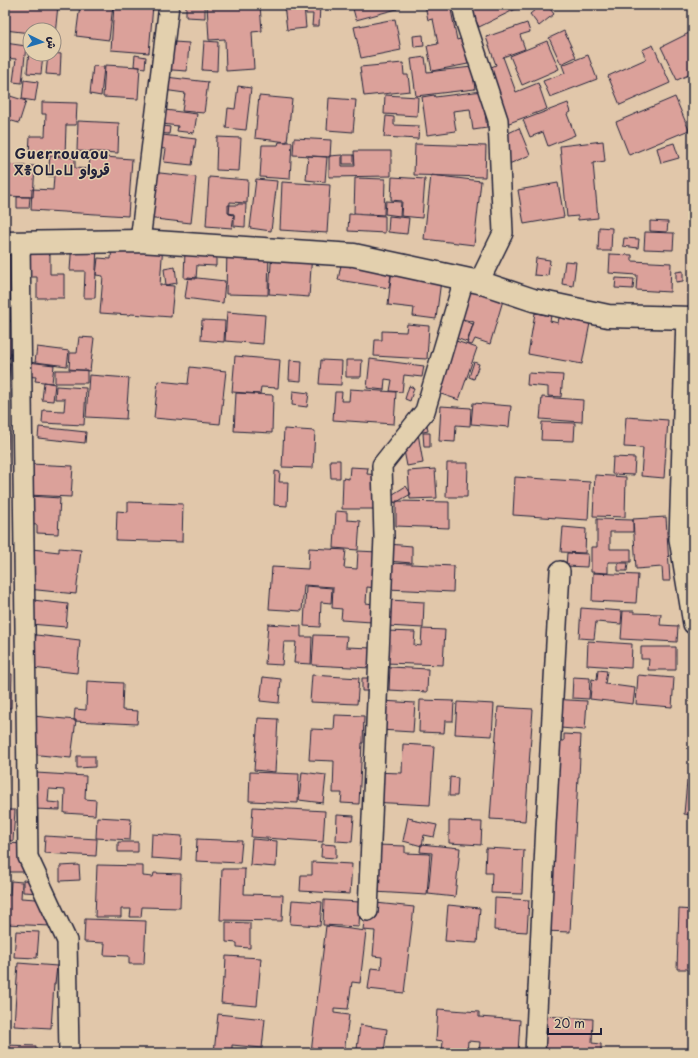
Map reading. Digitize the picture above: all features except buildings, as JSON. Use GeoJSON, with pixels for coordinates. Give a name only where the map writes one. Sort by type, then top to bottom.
{"type":"FeatureCollection","features":[{"type":"Feature","properties":{"kind":"main road"},"geometry":{"type":"LineString","coordinates":[[12,243],[140,241],[354,255],[472,281],[533,300],[608,316],[690,318]]}},
{"type":"Feature","properties":{"kind":"street"},"geometry":{"type":"LineString","coordinates":[[140,241],[169,5]]}},
{"type":"Feature","properties":{"kind":"street"},"geometry":{"type":"LineString","coordinates":[[368,911],[384,537],[382,465],[425,411],[472,281],[503,233],[498,120],[466,23],[462,5]]}},
{"type":"Feature","properties":{"kind":"street"},"geometry":{"type":"LineString","coordinates":[[12,243],[28,857],[68,941],[69,1053]]}},
{"type":"Feature","properties":{"kind":"street"},"geometry":{"type":"LineString","coordinates":[[690,318],[679,539],[693,624]]}},
{"type":"Feature","properties":{"kind":"street"},"geometry":{"type":"LineString","coordinates":[[535,1053],[546,816],[560,571]]}},
{"type":"Feature","properties":{"kind":"district","name":"Guerrouaou ⴳⴻⵔⵡⴰⵡ قرواو"},"geometry":{"type":"Point","coordinates":[62,162]}}]}
